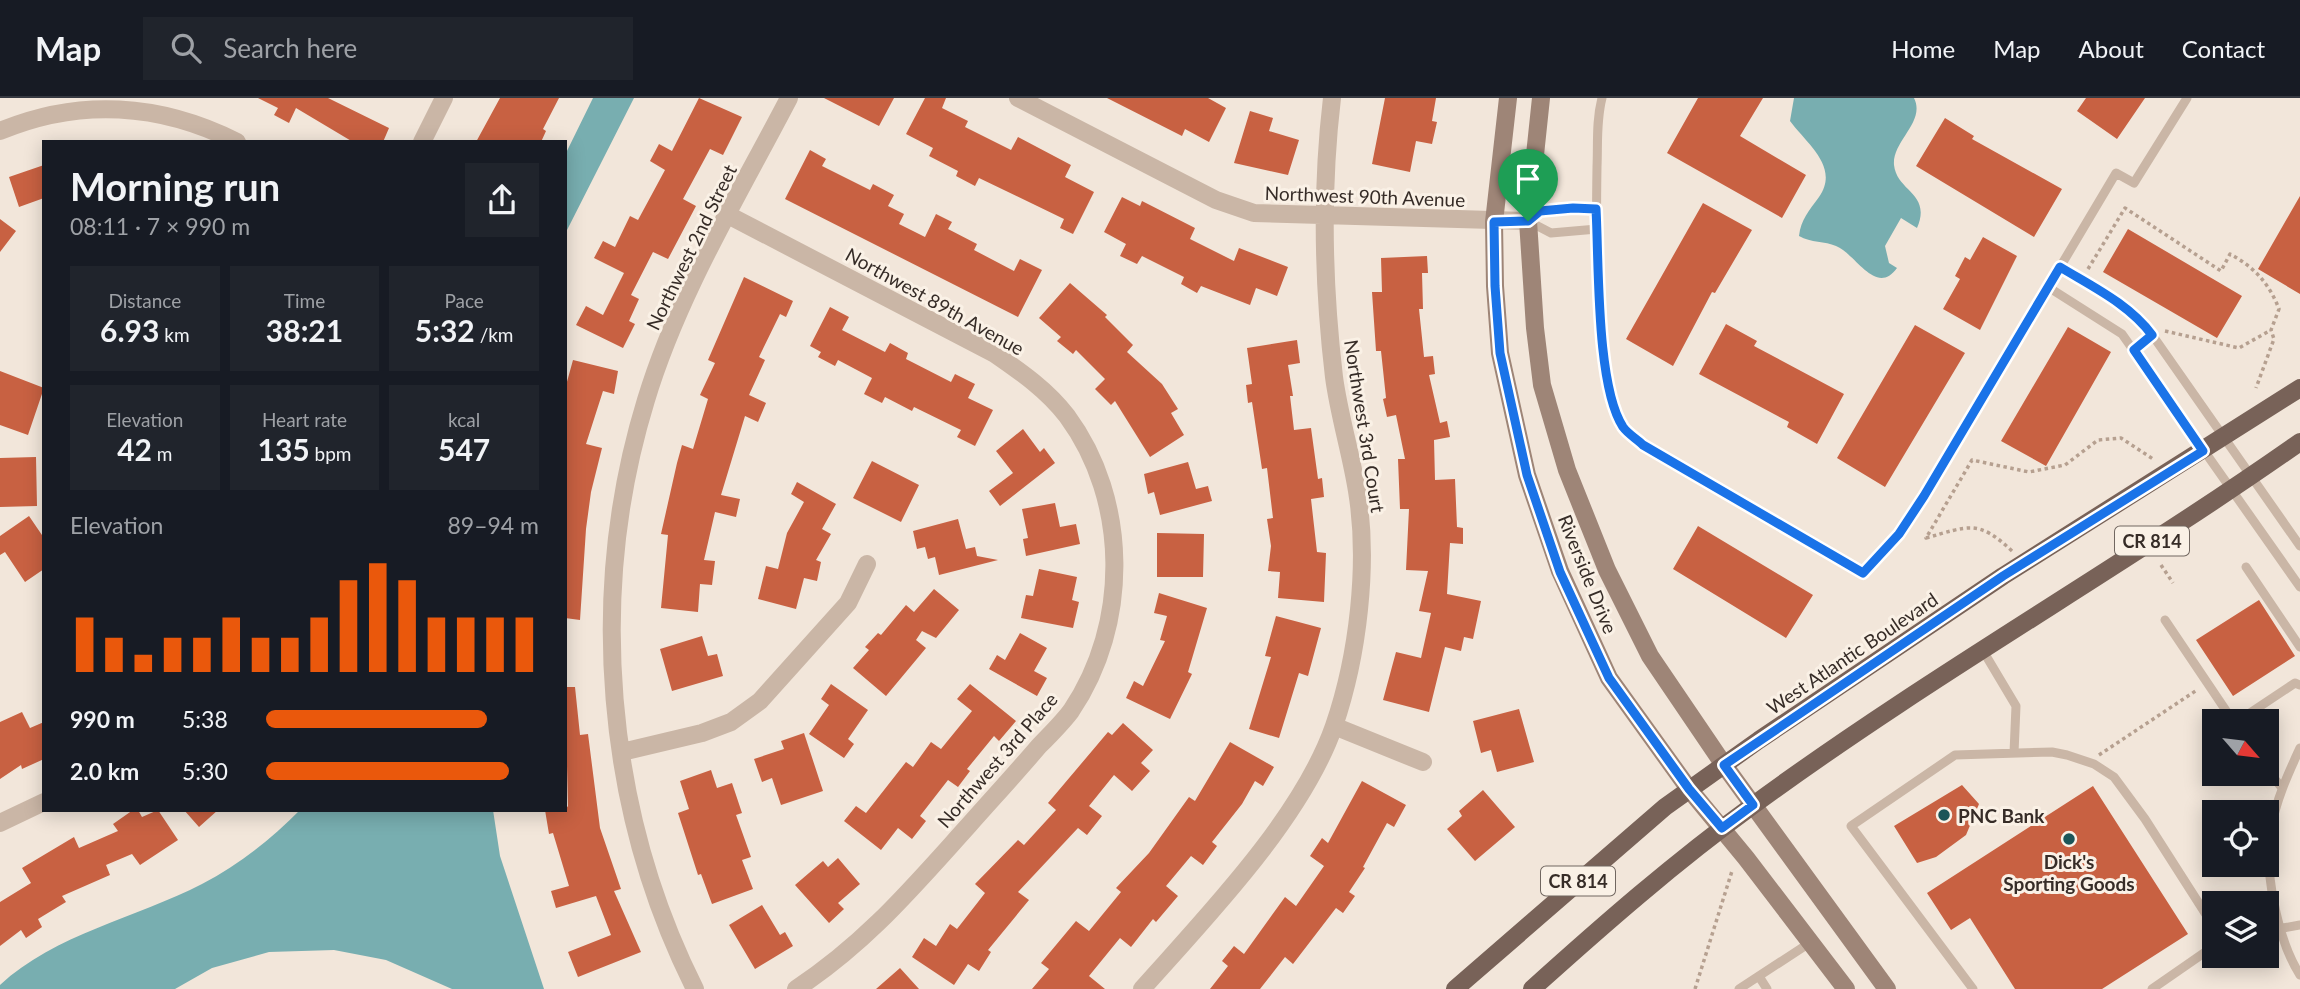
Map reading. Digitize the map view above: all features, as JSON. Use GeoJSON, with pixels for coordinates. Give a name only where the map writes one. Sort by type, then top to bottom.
{"type":"FeatureCollection","features":[{"type":"Feature","properties":{"kind":"main road","name":"West Atlantic Boulevard"},"geometry":{"type":"LineString","coordinates":[[1455,989],[1689,789],[2003,576],[2300,388]]}},
{"type":"Feature","properties":{"kind":"main road","name":"CR 814"},"geometry":{"type":"LineString","coordinates":[[1532,989],[1694,848],[1753,805],[1982,648],[2231,490],[2300,442]]}},
{"type":"Feature","properties":{"kind":"street"},"geometry":{"type":"LineString","coordinates":[[423,140],[444,98]]}},
{"type":"Feature","properties":{"kind":"street","name":"Northwest 2nd Street"},"geometry":{"type":"LineString","coordinates":[[695,989],[648,869],[633,821],[613,688],[612,584],[624,492],[646,400],[681,307],[789,98]]}},
{"type":"Feature","properties":{"kind":"street","name":"Northwest 90th Avenue"},"geometry":{"type":"LineString","coordinates":[[1018,98],[1216,201],[1254,213],[1528,221]]}},
{"type":"Feature","properties":{"kind":"street","name":"Northwest 3rd Court"},"geometry":{"type":"LineString","coordinates":[[1142,989],[1262,850],[1306,782],[1334,726],[1355,635],[1362,568],[1357,493],[1334,380],[1325,289],[1324,217],[1332,98]]}},
{"type":"Feature","properties":{"kind":"street","name":"Riverside Drive"},"geometry":{"type":"LineString","coordinates":[[1508,98],[1494,222],[1500,353],[1527,475],[1560,572],[1609,678],[1689,789],[1846,989]]}},
{"type":"Feature","properties":{"kind":"street","name":"Riverside Drive"},"geometry":{"type":"LineString","coordinates":[[1541,98],[1528,221],[1542,384],[1567,470],[1606,570],[1650,656],[1724,765],[1887,989]]}},
{"type":"Feature","properties":{"kind":"street"},"geometry":{"type":"LineString","coordinates":[[0,131],[49,104],[111,101],[152,107],[192,119],[233,140]]}},
{"type":"Feature","properties":{"kind":"street","name":"Northwest 89th Avenue"},"geometry":{"type":"LineString","coordinates":[[728,215],[995,354],[1033,381],[1067,416],[1092,459],[1106,498]]}},
{"type":"Feature","properties":{"kind":"street","name":"Northwest 3rd Place"},"geometry":{"type":"LineString","coordinates":[[796,989],[878,926],[1071,711],[1097,662],[1111,611],[1114,533],[1106,498]]}},
{"type":"Feature","properties":{"kind":"street"},"geometry":{"type":"LineString","coordinates":[[622,752],[702,733],[731,722],[760,701],[848,603],[867,565]]}},
{"type":"Feature","properties":{"kind":"street"},"geometry":{"type":"LineString","coordinates":[[1334,726],[1423,762]]}},
{"type":"Feature","properties":{"kind":"street"},"geometry":{"type":"LineString","coordinates":[[0,823],[42,803]]}},
{"type":"Feature","properties":{"kind":"lane"},"geometry":{"type":"LineString","coordinates":[[1602,98],[1597,116],[1596,209],[1605,360],[1616,411],[1625,429],[1643,445],[1863,573],[1883,554],[1905,524],[2116,173],[2134,183],[2187,98]]}},
{"type":"Feature","properties":{"kind":"lane"},"geometry":{"type":"LineString","coordinates":[[1596,209],[1540,211],[1528,221],[1551,233],[1597,229]]}},
{"type":"Feature","properties":{"kind":"lane"},"geometry":{"type":"LineString","coordinates":[[2060,267],[2131,311],[2152,335],[2300,546]]}},
{"type":"Feature","properties":{"kind":"lane"},"geometry":{"type":"LineString","coordinates":[[2048,287],[2122,334],[2300,587]]}},
{"type":"Feature","properties":{"kind":"lane"},"geometry":{"type":"LineString","coordinates":[[2134,350],[2152,335]]}},
{"type":"Feature","properties":{"kind":"lane"},"geometry":{"type":"LineString","coordinates":[[2246,567],[2300,647]]}},
{"type":"Feature","properties":{"kind":"lane"},"geometry":{"type":"LineString","coordinates":[[2165,620],[2226,709]]}},
{"type":"Feature","properties":{"kind":"lane"},"geometry":{"type":"LineString","coordinates":[[1982,648],[2016,706],[2014,753]]}},
{"type":"Feature","properties":{"kind":"lane"},"geometry":{"type":"LineString","coordinates":[[2254,709],[2295,683],[2300,685]]}},
{"type":"Feature","properties":{"kind":"lane"},"geometry":{"type":"LineString","coordinates":[[2274,891],[2269,848],[2270,831],[2282,789],[2300,748]]}},
{"type":"Feature","properties":{"kind":"lane"},"geometry":{"type":"LineString","coordinates":[[1973,989],[1851,825],[1955,755],[2052,752],[2094,764],[2114,777],[2133,800],[2202,908]]}},
{"type":"Feature","properties":{"kind":"lane"},"geometry":{"type":"LineString","coordinates":[[2279,785],[2282,789]]}},
{"type":"Feature","properties":{"kind":"lane"},"geometry":{"type":"LineString","coordinates":[[2300,925],[2279,929],[2300,975]]}},
{"type":"Feature","properties":{"kind":"lane"},"geometry":{"type":"LineString","coordinates":[[1739,989],[1760,978],[1811,942]]}},
{"type":"Feature","properties":{"kind":"lane"},"geometry":{"type":"LineString","coordinates":[[2152,989],[2202,954]]}},
{"type":"Feature","properties":{"kind":"lane"},"geometry":{"type":"LineString","coordinates":[[1760,978],[1768,989]]}},
{"type":"Feature","properties":{"kind":"path"},"geometry":{"type":"LineString","coordinates":[[2094,277],[2087,267],[2126,208],[2221,271],[2230,254],[2251,265],[2272,290],[2279,309],[2271,330],[2274,339],[2256,388]]}},
{"type":"Feature","properties":{"kind":"path"},"geometry":{"type":"LineString","coordinates":[[2158,323],[2163,331],[2239,348],[2271,330]]}},
{"type":"Feature","properties":{"kind":"path"},"geometry":{"type":"LineString","coordinates":[[2012,551],[1996,536],[1977,526],[1926,538],[1972,460],[2029,472],[2064,465],[2098,440],[2121,438],[2153,459]]}},
{"type":"Feature","properties":{"kind":"path"},"geometry":{"type":"LineString","coordinates":[[2161,565],[2173,583]]}},
{"type":"Feature","properties":{"kind":"path"},"geometry":{"type":"LineString","coordinates":[[2094,764],[2101,752],[2208,683]]}},
{"type":"Feature","properties":{"kind":"path"},"geometry":{"type":"LineString","coordinates":[[1695,989],[1732,871]]}},
{"type":"Feature","properties":{"kind":"water"},"geometry":{"type":"Polygon","coordinates":[[[593,98],[634,98],[567,230],[567,151],[593,98]]]}},
{"type":"Feature","properties":{"kind":"water"},"geometry":{"type":"Polygon","coordinates":[[[1794,98],[1914,98],[1916,115],[1898,148],[1894,165],[1896,174],[1917,200],[1920,216],[1917,228],[1901,218],[1885,246],[1889,263],[1897,268],[1889,276],[1874,276],[1844,250],[1799,236],[1804,220],[1824,186],[1826,176],[1819,156],[1790,121],[1794,98]]]}},
{"type":"Feature","properties":{"kind":"water"},"geometry":{"type":"Polygon","coordinates":[[[298,812],[493,812],[500,856],[544,989],[452,989],[386,960],[334,950],[269,952],[212,968],[175,989],[0,989],[0,985],[45,952],[216,877],[278,831],[298,812]]]}},
{"type":"Feature","properties":{"kind":"building"},"geometry":{"type":"Polygon","coordinates":[[[258,98],[328,98],[389,128],[384,140],[350,140],[296,108],[289,123],[274,115],[278,108],[258,98]]]}},
{"type":"Feature","properties":{"kind":"building"},"geometry":{"type":"Polygon","coordinates":[[[500,98],[559,98],[543,129],[546,131],[542,140],[477,140],[500,98]]]}},
{"type":"Feature","properties":{"kind":"building"},"geometry":{"type":"Polygon","coordinates":[[[699,98],[742,117],[723,155],[710,149],[683,199],[696,206],[668,259],[653,252],[631,295],[639,299],[629,321],[635,324],[623,348],[576,325],[586,306],[603,315],[624,273],[594,258],[603,241],[615,247],[630,216],[638,220],[665,170],[650,161],[659,144],[672,151],[699,98]]]}},
{"type":"Feature","properties":{"kind":"building"},"geometry":{"type":"Polygon","coordinates":[[[824,98],[894,98],[879,126],[824,98]]]}},
{"type":"Feature","properties":{"kind":"building"},"geometry":{"type":"Polygon","coordinates":[[[925,98],[946,98],[942,108],[968,121],[965,127],[1011,150],[1018,137],[1071,165],[1065,177],[1094,192],[1073,234],[1060,228],[1064,219],[979,178],[975,186],[956,176],[958,171],[929,156],[933,148],[906,134],[925,98]]]}},
{"type":"Feature","properties":{"kind":"building"},"geometry":{"type":"Polygon","coordinates":[[[1107,98],[1208,98],[1226,108],[1209,142],[1185,129],[1182,136],[1107,98]]]}},
{"type":"Feature","properties":{"kind":"building"},"geometry":{"type":"Polygon","coordinates":[[[1385,98],[1436,98],[1432,121],[1437,122],[1432,144],[1416,141],[1410,172],[1372,164],[1385,98]]]}},
{"type":"Feature","properties":{"kind":"building"},"geometry":{"type":"Polygon","coordinates":[[[1698,98],[1763,98],[1740,136],[1806,175],[1782,218],[1667,153],[1698,98]]]}},
{"type":"Feature","properties":{"kind":"building"},"geometry":{"type":"Polygon","coordinates":[[[2086,98],[2145,98],[2117,139],[2077,111],[2086,98]]]}},
{"type":"Feature","properties":{"kind":"building"},"geometry":{"type":"Polygon","coordinates":[[[1250,111],[1273,118],[1269,131],[1299,140],[1288,175],[1234,163],[1250,111]]]}},
{"type":"Feature","properties":{"kind":"building"},"geometry":{"type":"Polygon","coordinates":[[[1945,118],[1974,136],[1972,139],[2062,189],[2034,237],[1916,166],[1945,118]]]}},
{"type":"Feature","properties":{"kind":"building"},"geometry":{"type":"Polygon","coordinates":[[[810,150],[826,159],[822,166],[870,190],[873,184],[894,195],[888,206],[904,214],[899,224],[925,237],[936,214],[952,222],[948,229],[977,244],[974,250],[1014,271],[1020,259],[1042,270],[1018,317],[785,199],[810,150]]]}},
{"type":"Feature","properties":{"kind":"building"},"geometry":{"type":"Polygon","coordinates":[[[42,166],[42,199],[19,207],[9,177],[42,166]]]}},
{"type":"Feature","properties":{"kind":"building"},"geometry":{"type":"Polygon","coordinates":[[[2300,196],[2300,294],[2258,269],[2300,196]]]}},
{"type":"Feature","properties":{"kind":"building"},"geometry":{"type":"Polygon","coordinates":[[[1122,197],[1140,206],[1142,201],[1195,228],[1190,239],[1234,261],[1239,248],[1288,267],[1277,296],[1256,288],[1250,305],[1201,286],[1197,293],[1181,284],[1184,277],[1142,256],[1137,264],[1120,256],[1126,244],[1104,232],[1122,197]]]}},
{"type":"Feature","properties":{"kind":"building"},"geometry":{"type":"Polygon","coordinates":[[[1703,203],[1752,230],[1715,293],[1712,292],[1673,366],[1626,339],[1703,203]]]}},
{"type":"Feature","properties":{"kind":"building"},"geometry":{"type":"Polygon","coordinates":[[[0,219],[16,231],[0,252],[0,219]]]}},
{"type":"Feature","properties":{"kind":"building"},"geometry":{"type":"Polygon","coordinates":[[[2128,229],[2242,296],[2217,338],[2103,272],[2128,229]]]}},
{"type":"Feature","properties":{"kind":"building"},"geometry":{"type":"Polygon","coordinates":[[[1983,237],[2017,256],[1980,330],[1943,309],[1960,279],[1955,276],[1965,257],[1970,260],[1983,237]]]}},
{"type":"Feature","properties":{"kind":"building"},"geometry":{"type":"Polygon","coordinates":[[[1427,256],[1428,273],[1422,273],[1423,309],[1419,309],[1424,357],[1433,356],[1435,374],[1429,375],[1440,423],[1447,421],[1450,437],[1434,440],[1435,480],[1455,479],[1457,527],[1463,528],[1463,544],[1450,543],[1447,594],[1481,601],[1473,639],[1464,637],[1461,651],[1445,647],[1429,712],[1383,700],[1396,652],[1421,658],[1431,613],[1419,611],[1428,571],[1406,570],[1409,509],[1400,509],[1398,459],[1405,459],[1396,415],[1387,417],[1383,399],[1386,398],[1381,351],[1376,351],[1372,292],[1382,292],[1381,258],[1427,256]]]}},
{"type":"Feature","properties":{"kind":"building"},"geometry":{"type":"Polygon","coordinates":[[[744,277],[793,301],[786,317],[780,314],[759,357],[765,360],[749,395],[766,403],[758,422],[745,416],[721,495],[740,499],[736,517],[715,512],[704,560],[715,561],[712,585],[700,584],[698,612],[661,608],[668,535],[661,534],[677,463],[682,445],[693,449],[708,399],[700,395],[715,363],[708,360],[744,277]]]}},
{"type":"Feature","properties":{"kind":"building"},"geometry":{"type":"Polygon","coordinates":[[[1070,283],[1107,315],[1105,317],[1133,345],[1127,352],[1162,384],[1178,409],[1171,413],[1184,435],[1150,457],[1115,401],[1111,405],[1095,389],[1105,379],[1076,350],[1073,354],[1057,341],[1061,337],[1039,318],[1070,283]]]}},
{"type":"Feature","properties":{"kind":"building"},"geometry":{"type":"Polygon","coordinates":[[[830,307],[849,317],[842,330],[885,352],[890,343],[908,353],[906,359],[951,382],[955,374],[975,384],[968,398],[993,410],[975,446],[957,437],[961,430],[914,407],[912,411],[885,397],[882,403],[864,394],[872,378],[838,360],[835,366],[818,357],[821,352],[810,346],[830,307]]]}},
{"type":"Feature","properties":{"kind":"building"},"geometry":{"type":"Polygon","coordinates":[[[1726,324],[1757,341],[1754,346],[1844,394],[1817,444],[1787,427],[1789,422],[1699,374],[1726,324]]]}},
{"type":"Feature","properties":{"kind":"building"},"geometry":{"type":"Polygon","coordinates":[[[1915,325],[1965,353],[1885,487],[1837,458],[1915,325]]]}},
{"type":"Feature","properties":{"kind":"building"},"geometry":{"type":"Polygon","coordinates":[[[2068,327],[2111,352],[2046,466],[2001,441],[2068,327]]]}},
{"type":"Feature","properties":{"kind":"building"},"geometry":{"type":"Polygon","coordinates":[[[1297,340],[1300,363],[1288,365],[1293,396],[1290,396],[1294,430],[1311,428],[1318,479],[1322,478],[1324,497],[1311,499],[1317,552],[1326,553],[1324,602],[1278,598],[1280,572],[1268,571],[1271,546],[1267,519],[1273,518],[1267,468],[1262,469],[1252,402],[1248,403],[1246,385],[1252,384],[1247,348],[1297,340]]]}},
{"type":"Feature","properties":{"kind":"building"},"geometry":{"type":"Polygon","coordinates":[[[573,360],[618,371],[614,394],[603,391],[586,444],[602,448],[591,492],[586,529],[580,620],[567,618],[567,382],[573,360]]]}},
{"type":"Feature","properties":{"kind":"building"},"geometry":{"type":"Polygon","coordinates":[[[0,371],[42,387],[28,435],[0,425],[0,371]]]}},
{"type":"Feature","properties":{"kind":"building"},"geometry":{"type":"Polygon","coordinates":[[[1023,429],[1040,452],[1044,448],[1055,463],[1000,506],[989,491],[1013,473],[996,451],[1023,429]]]}},
{"type":"Feature","properties":{"kind":"building"},"geometry":{"type":"Polygon","coordinates":[[[36,457],[37,506],[0,507],[0,458],[36,457]]]}},
{"type":"Feature","properties":{"kind":"building"},"geometry":{"type":"Polygon","coordinates":[[[872,461],[919,485],[901,522],[853,498],[872,461]]]}},
{"type":"Feature","properties":{"kind":"building"},"geometry":{"type":"Polygon","coordinates":[[[1188,462],[1196,489],[1208,486],[1212,501],[1160,515],[1154,492],[1148,494],[1144,474],[1188,462]]]}},
{"type":"Feature","properties":{"kind":"building"},"geometry":{"type":"Polygon","coordinates":[[[797,482],[836,504],[822,529],[831,534],[816,560],[821,562],[817,581],[804,578],[796,609],[758,599],[766,566],[778,569],[787,533],[804,502],[791,494],[797,482]]]}},
{"type":"Feature","properties":{"kind":"building"},"geometry":{"type":"Polygon","coordinates":[[[1055,503],[1060,527],[1076,524],[1080,544],[1026,556],[1023,539],[1028,538],[1022,509],[1055,503]]]}},
{"type":"Feature","properties":{"kind":"building"},"geometry":{"type":"Polygon","coordinates":[[[29,516],[42,535],[42,570],[25,582],[5,552],[0,555],[0,536],[29,516]]]}},
{"type":"Feature","properties":{"kind":"building"},"geometry":{"type":"Polygon","coordinates":[[[958,519],[966,549],[975,547],[977,556],[998,560],[939,575],[935,557],[928,559],[925,547],[917,549],[913,531],[958,519]]]}},
{"type":"Feature","properties":{"kind":"building"},"geometry":{"type":"Polygon","coordinates":[[[1698,526],[1813,595],[1786,638],[1673,569],[1698,526]]]}},
{"type":"Feature","properties":{"kind":"building"},"geometry":{"type":"Polygon","coordinates":[[[1157,533],[1204,534],[1203,577],[1157,577],[1157,533]]]}},
{"type":"Feature","properties":{"kind":"building"},"geometry":{"type":"Polygon","coordinates":[[[1039,569],[1077,577],[1072,600],[1079,602],[1073,628],[1021,618],[1026,595],[1033,596],[1039,569]]]}},
{"type":"Feature","properties":{"kind":"building"},"geometry":{"type":"Polygon","coordinates":[[[934,589],[959,610],[936,638],[922,631],[916,640],[926,648],[886,696],[853,668],[869,650],[865,647],[878,633],[881,635],[906,605],[914,612],[934,589]]]}},
{"type":"Feature","properties":{"kind":"building"},"geometry":{"type":"Polygon","coordinates":[[[1159,593],[1207,608],[1188,672],[1192,674],[1170,719],[1126,698],[1134,681],[1143,686],[1165,641],[1160,640],[1167,616],[1154,613],[1159,593]]]}},
{"type":"Feature","properties":{"kind":"building"},"geometry":{"type":"Polygon","coordinates":[[[2259,600],[2295,656],[2233,696],[2196,640],[2259,600]]]}},
{"type":"Feature","properties":{"kind":"building"},"geometry":{"type":"Polygon","coordinates":[[[1276,616],[1321,628],[1308,676],[1299,673],[1279,738],[1249,729],[1271,657],[1265,656],[1276,616]]]}},
{"type":"Feature","properties":{"kind":"building"},"geometry":{"type":"Polygon","coordinates":[[[1020,633],[1047,648],[1034,671],[1047,678],[1037,696],[989,669],[997,655],[1005,660],[1020,633]]]}},
{"type":"Feature","properties":{"kind":"building"},"geometry":{"type":"Polygon","coordinates":[[[702,636],[708,656],[717,654],[723,676],[672,691],[660,649],[702,636]]]}},
{"type":"Feature","properties":{"kind":"building"},"geometry":{"type":"Polygon","coordinates":[[[831,684],[868,710],[848,739],[854,744],[844,758],[809,734],[829,705],[821,699],[831,684]]]}},
{"type":"Feature","properties":{"kind":"building"},"geometry":{"type":"Polygon","coordinates":[[[970,684],[1016,721],[999,741],[994,736],[967,769],[970,771],[958,787],[948,780],[920,816],[926,821],[912,839],[898,828],[881,850],[844,821],[856,806],[866,813],[906,762],[913,767],[931,742],[941,749],[972,711],[957,699],[970,684]]]}},
{"type":"Feature","properties":{"kind":"building"},"geometry":{"type":"Polygon","coordinates":[[[567,687],[575,687],[580,735],[588,734],[600,828],[621,889],[614,891],[641,952],[578,977],[568,952],[611,935],[596,896],[556,908],[551,891],[569,886],[553,833],[549,834],[545,812],[567,812],[567,687]]]}},
{"type":"Feature","properties":{"kind":"building"},"geometry":{"type":"Polygon","coordinates":[[[1519,709],[1534,762],[1497,772],[1491,750],[1481,753],[1473,721],[1519,709]]]}},
{"type":"Feature","properties":{"kind":"building"},"geometry":{"type":"Polygon","coordinates":[[[22,712],[30,728],[42,723],[42,760],[22,769],[21,765],[0,779],[0,722],[22,712]]]}},
{"type":"Feature","properties":{"kind":"building"},"geometry":{"type":"Polygon","coordinates":[[[1123,723],[1153,750],[1141,763],[1150,771],[1132,791],[1114,775],[1089,806],[1102,816],[1087,835],[1078,828],[1018,892],[1029,900],[988,950],[991,952],[979,971],[968,964],[954,985],[912,957],[924,938],[936,946],[950,924],[957,929],[985,893],[975,884],[1018,840],[1024,845],[1056,810],[1048,803],[1108,732],[1112,735],[1123,723]]]}},
{"type":"Feature","properties":{"kind":"building"},"geometry":{"type":"Polygon","coordinates":[[[804,733],[823,791],[781,805],[772,778],[762,782],[754,759],[784,749],[781,741],[804,733]]]}},
{"type":"Feature","properties":{"kind":"building"},"geometry":{"type":"Polygon","coordinates":[[[1230,742],[1274,767],[1263,786],[1255,781],[1242,804],[1212,842],[1217,846],[1203,865],[1191,856],[1166,886],[1178,896],[1156,922],[1153,919],[1131,947],[1120,938],[1089,976],[1105,989],[1032,989],[1049,969],[1041,963],[1076,921],[1089,931],[1121,892],[1116,888],[1149,853],[1189,797],[1195,801],[1230,742]]]}},
{"type":"Feature","properties":{"kind":"building"},"geometry":{"type":"Polygon","coordinates":[[[711,770],[717,788],[732,783],[742,813],[736,815],[751,857],[742,860],[753,889],[712,904],[701,874],[698,875],[678,813],[689,809],[680,781],[711,770]]]}},
{"type":"Feature","properties":{"kind":"building"},"geometry":{"type":"Polygon","coordinates":[[[1362,781],[1406,805],[1394,827],[1387,823],[1363,867],[1365,868],[1349,892],[1355,896],[1343,913],[1336,908],[1293,964],[1285,957],[1260,989],[1210,989],[1228,966],[1222,961],[1234,946],[1244,954],[1285,897],[1296,906],[1324,866],[1310,856],[1322,838],[1328,843],[1362,781]]]}},
{"type":"Feature","properties":{"kind":"building","name":"PNC Bank"},"geometry":{"type":"Polygon","coordinates":[[[1962,785],[1979,804],[1966,835],[1936,857],[1917,863],[1894,826],[1962,785]]]}},
{"type":"Feature","properties":{"kind":"building","name":"Dick's Sporting Goods"},"geometry":{"type":"Polygon","coordinates":[[[2093,786],[2188,934],[2102,989],[2015,989],[1970,918],[1951,930],[1927,893],[2093,786]]]}},
{"type":"Feature","properties":{"kind":"building"},"geometry":{"type":"Polygon","coordinates":[[[1483,790],[1515,827],[1475,861],[1447,829],[1462,816],[1459,811],[1483,790]]]}},
{"type":"Feature","properties":{"kind":"building"},"geometry":{"type":"Polygon","coordinates":[[[130,812],[139,812],[142,817],[159,812],[178,840],[140,865],[132,854],[106,865],[110,875],[62,896],[66,902],[38,919],[42,927],[26,938],[21,930],[0,946],[0,902],[31,883],[22,868],[74,837],[79,848],[118,831],[113,824],[130,812]]]}},
{"type":"Feature","properties":{"kind":"building"},"geometry":{"type":"Polygon","coordinates":[[[186,812],[216,812],[199,827],[186,812]]]}},
{"type":"Feature","properties":{"kind":"building"},"geometry":{"type":"Polygon","coordinates":[[[838,858],[860,884],[838,903],[844,909],[829,923],[795,885],[823,861],[828,867],[838,858]]]}},
{"type":"Feature","properties":{"kind":"building"},"geometry":{"type":"Polygon","coordinates":[[[762,905],[780,935],[785,932],[793,946],[755,969],[729,925],[762,905]]]}},
{"type":"Feature","properties":{"kind":"building"},"geometry":{"type":"Polygon","coordinates":[[[900,968],[919,989],[876,989],[900,968]]]}},
{"type":"Feature","properties":{"kind":"place","name":"PNC Bank"},"geometry":{"type":"Point","coordinates":[1944,815]}},
{"type":"Feature","properties":{"kind":"place","name":"Dick's Sporting Goods"},"geometry":{"type":"Point","coordinates":[2069,839]}},
{"type":"Feature","properties":{"kind":"route"},"geometry":{"type":"LineString","coordinates":[[1596,209],[1605,360],[1616,411],[1625,429],[1643,445],[1863,573],[1899,534],[1924,496],[2060,267],[2131,311],[2146,326],[2152,335],[2134,350],[2203,451],[2003,576],[1724,765],[1753,805],[1722,828],[1689,789],[1609,678],[1560,572],[1527,475],[1500,353],[1494,222],[1528,221],[1540,211],[1596,209]]}}]}
